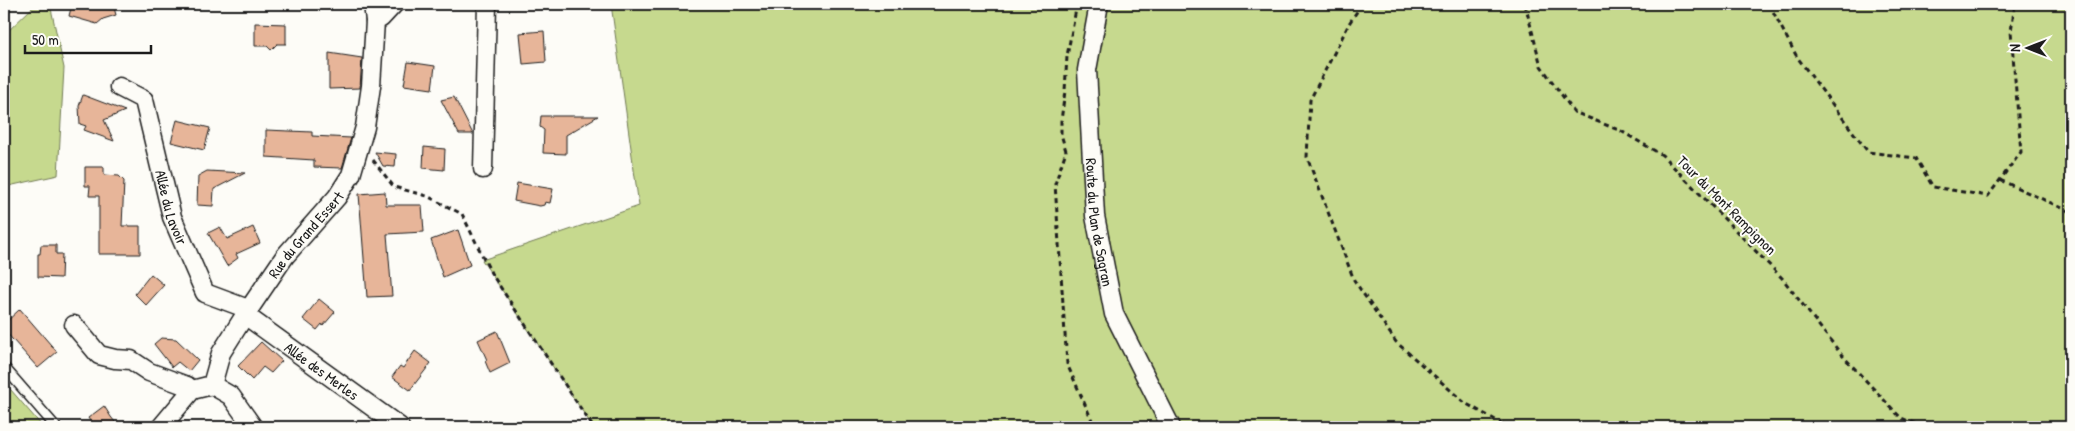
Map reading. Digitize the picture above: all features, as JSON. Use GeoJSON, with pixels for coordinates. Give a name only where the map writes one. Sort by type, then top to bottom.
{"type":"FeatureCollection","features":[{"type":"Feature","properties":{"kind":"street"},"geometry":{"type":"LineString","coordinates":[[374,12],[381,18],[394,4]]}},
{"type":"Feature","properties":{"kind":"street"},"geometry":{"type":"LineString","coordinates":[[483,169],[487,4]]}},
{"type":"Feature","properties":{"kind":"street","name":"Route du Plan de Sagran"},"geometry":{"type":"LineString","coordinates":[[1099,4],[1088,70],[1095,216],[1114,314],[1171,427]]}},
{"type":"Feature","properties":{"kind":"street","name":"Rue du Grand Essert"},"geometry":{"type":"LineString","coordinates":[[212,385],[222,353],[247,312],[285,256],[337,197],[351,175],[360,143],[371,86],[374,12]]}},
{"type":"Feature","properties":{"kind":"street","name":"Allée du Lavoir"},"geometry":{"type":"LineString","coordinates":[[119,87],[144,100],[172,217],[205,293],[247,312]]}},
{"type":"Feature","properties":{"kind":"street","name":"Allée des Merles"},"geometry":{"type":"LineString","coordinates":[[247,312],[400,427]]}},
{"type":"Feature","properties":{"kind":"street"},"geometry":{"type":"LineString","coordinates":[[74,325],[99,354],[107,358],[131,360],[150,372],[187,386],[192,390]]}},
{"type":"Feature","properties":{"kind":"street"},"geometry":{"type":"LineString","coordinates":[[161,427],[192,390],[212,385],[231,396],[253,427]]}},
{"type":"Feature","properties":{"kind":"lane"},"geometry":{"type":"LineString","coordinates":[[4,368],[56,427]]}},
{"type":"Feature","properties":{"kind":"path"},"geometry":{"type":"LineString","coordinates":[[1077,4],[1067,56],[1061,121],[1061,134],[1066,151],[1055,184],[1067,364],[1095,427]]}},
{"type":"Feature","properties":{"kind":"path"},"geometry":{"type":"LineString","coordinates":[[1362,4],[1310,100],[1307,157],[1354,280],[1396,342],[1465,403],[1508,427]]}},
{"type":"Feature","properties":{"kind":"path","name":"Tour du Mont Rampignon"},"geometry":{"type":"LineString","coordinates":[[1525,4],[1541,66],[1574,112],[1621,131],[1662,155],[1782,278],[1841,354],[1901,418],[1924,427]]}},
{"type":"Feature","properties":{"kind":"path"},"geometry":{"type":"LineString","coordinates":[[1769,4],[1797,56],[1868,152],[1916,158],[1933,187],[1988,196],[2021,152],[2011,31],[2015,4]]}},
{"type":"Feature","properties":{"kind":"path"},"geometry":{"type":"LineString","coordinates":[[360,143],[394,187],[428,196],[462,214],[491,273],[593,427]]}},
{"type":"Feature","properties":{"kind":"path"},"geometry":{"type":"LineString","coordinates":[[2000,180],[2071,212]]}},
{"type":"Feature","properties":{"kind":"green space"},"geometry":{"type":"Polygon","coordinates":[[[36,4],[50,4],[64,68],[58,175],[4,187],[4,35],[36,4]]]}},
{"type":"Feature","properties":{"kind":"green space"},"geometry":{"type":"Polygon","coordinates":[[[611,4],[2071,4],[2071,427],[593,427],[482,260],[639,206],[611,4]]]}},
{"type":"Feature","properties":{"kind":"green space"},"geometry":{"type":"Polygon","coordinates":[[[4,382],[43,427],[4,427],[4,382]]]}},
{"type":"Feature","properties":{"kind":"building"},"geometry":{"type":"Polygon","coordinates":[[[72,4],[113,4],[116,15],[103,19],[97,24],[69,16],[72,4]]]}},
{"type":"Feature","properties":{"kind":"building"},"geometry":{"type":"Polygon","coordinates":[[[255,23],[286,24],[286,44],[277,44],[271,50],[267,46],[255,46],[255,23]]]}},
{"type":"Feature","properties":{"kind":"building"},"geometry":{"type":"Polygon","coordinates":[[[544,31],[546,62],[523,64],[520,33],[544,31]]]}},
{"type":"Feature","properties":{"kind":"building"},"geometry":{"type":"Polygon","coordinates":[[[329,53],[362,58],[360,88],[329,89],[329,53]]]}},
{"type":"Feature","properties":{"kind":"building"},"geometry":{"type":"Polygon","coordinates":[[[408,62],[435,66],[432,89],[404,85],[408,62]]]}},
{"type":"Feature","properties":{"kind":"building"},"geometry":{"type":"Polygon","coordinates":[[[83,95],[125,111],[104,120],[114,141],[84,130],[86,126],[80,124],[79,106],[83,95]]]}},
{"type":"Feature","properties":{"kind":"building"},"geometry":{"type":"Polygon","coordinates":[[[454,97],[473,134],[459,134],[441,100],[454,97]]]}},
{"type":"Feature","properties":{"kind":"building"},"geometry":{"type":"Polygon","coordinates":[[[541,116],[598,116],[566,135],[566,154],[543,153],[544,130],[540,127],[541,116]]]}},
{"type":"Feature","properties":{"kind":"building"},"geometry":{"type":"Polygon","coordinates":[[[177,120],[210,128],[204,150],[171,142],[177,120]]]}},
{"type":"Feature","properties":{"kind":"building"},"geometry":{"type":"Polygon","coordinates":[[[266,130],[312,132],[312,136],[351,138],[342,168],[314,167],[314,160],[266,157],[266,130]]]}},
{"type":"Feature","properties":{"kind":"building"},"geometry":{"type":"Polygon","coordinates":[[[424,147],[445,149],[444,170],[423,168],[424,147]]]}},
{"type":"Feature","properties":{"kind":"building"},"geometry":{"type":"Polygon","coordinates":[[[375,152],[396,154],[395,167],[383,166],[375,152]]]}},
{"type":"Feature","properties":{"kind":"building"},"geometry":{"type":"Polygon","coordinates":[[[85,167],[104,167],[104,175],[119,176],[124,181],[122,226],[140,226],[140,254],[99,254],[99,196],[89,196],[90,186],[85,186],[85,167]]]}},
{"type":"Feature","properties":{"kind":"building"},"geometry":{"type":"Polygon","coordinates":[[[207,171],[245,173],[214,189],[213,206],[197,205],[198,176],[207,171]]]}},
{"type":"Feature","properties":{"kind":"building"},"geometry":{"type":"Polygon","coordinates":[[[517,183],[553,189],[550,203],[545,202],[544,205],[540,206],[514,201],[517,183]]]}},
{"type":"Feature","properties":{"kind":"building"},"geometry":{"type":"Polygon","coordinates":[[[385,192],[386,205],[422,205],[424,232],[387,234],[392,296],[367,297],[359,194],[385,192]]]}},
{"type":"Feature","properties":{"kind":"building"},"geometry":{"type":"Polygon","coordinates":[[[220,227],[227,239],[253,227],[260,243],[236,254],[238,258],[227,266],[208,233],[220,227]]]}},
{"type":"Feature","properties":{"kind":"building"},"geometry":{"type":"Polygon","coordinates":[[[458,230],[470,265],[443,277],[431,240],[458,230]]]}},
{"type":"Feature","properties":{"kind":"building"},"geometry":{"type":"Polygon","coordinates":[[[41,245],[56,245],[56,254],[62,254],[61,278],[38,277],[38,254],[40,254],[41,245]]]}},
{"type":"Feature","properties":{"kind":"building"},"geometry":{"type":"Polygon","coordinates":[[[151,274],[164,285],[146,305],[135,294],[151,274]]]}},
{"type":"Feature","properties":{"kind":"building"},"geometry":{"type":"Polygon","coordinates":[[[319,299],[335,312],[317,330],[303,319],[319,299]]]}},
{"type":"Feature","properties":{"kind":"building"},"geometry":{"type":"Polygon","coordinates":[[[20,309],[57,352],[38,368],[4,330],[4,324],[20,309]]]}},
{"type":"Feature","properties":{"kind":"building"},"geometry":{"type":"Polygon","coordinates":[[[497,331],[510,363],[490,373],[485,361],[487,360],[478,340],[497,331]]]}},
{"type":"Feature","properties":{"kind":"building"},"geometry":{"type":"Polygon","coordinates":[[[161,338],[176,339],[198,360],[189,371],[178,362],[172,367],[154,344],[161,338]]]}},
{"type":"Feature","properties":{"kind":"building"},"geometry":{"type":"Polygon","coordinates":[[[261,342],[282,361],[271,373],[263,367],[252,380],[238,366],[261,342]]]}},
{"type":"Feature","properties":{"kind":"building"},"geometry":{"type":"Polygon","coordinates":[[[415,351],[431,363],[410,390],[392,377],[400,366],[403,368],[415,351]]]}},
{"type":"Feature","properties":{"kind":"building"},"geometry":{"type":"Polygon","coordinates":[[[104,406],[119,427],[94,427],[88,418],[104,406]]]}}]}
